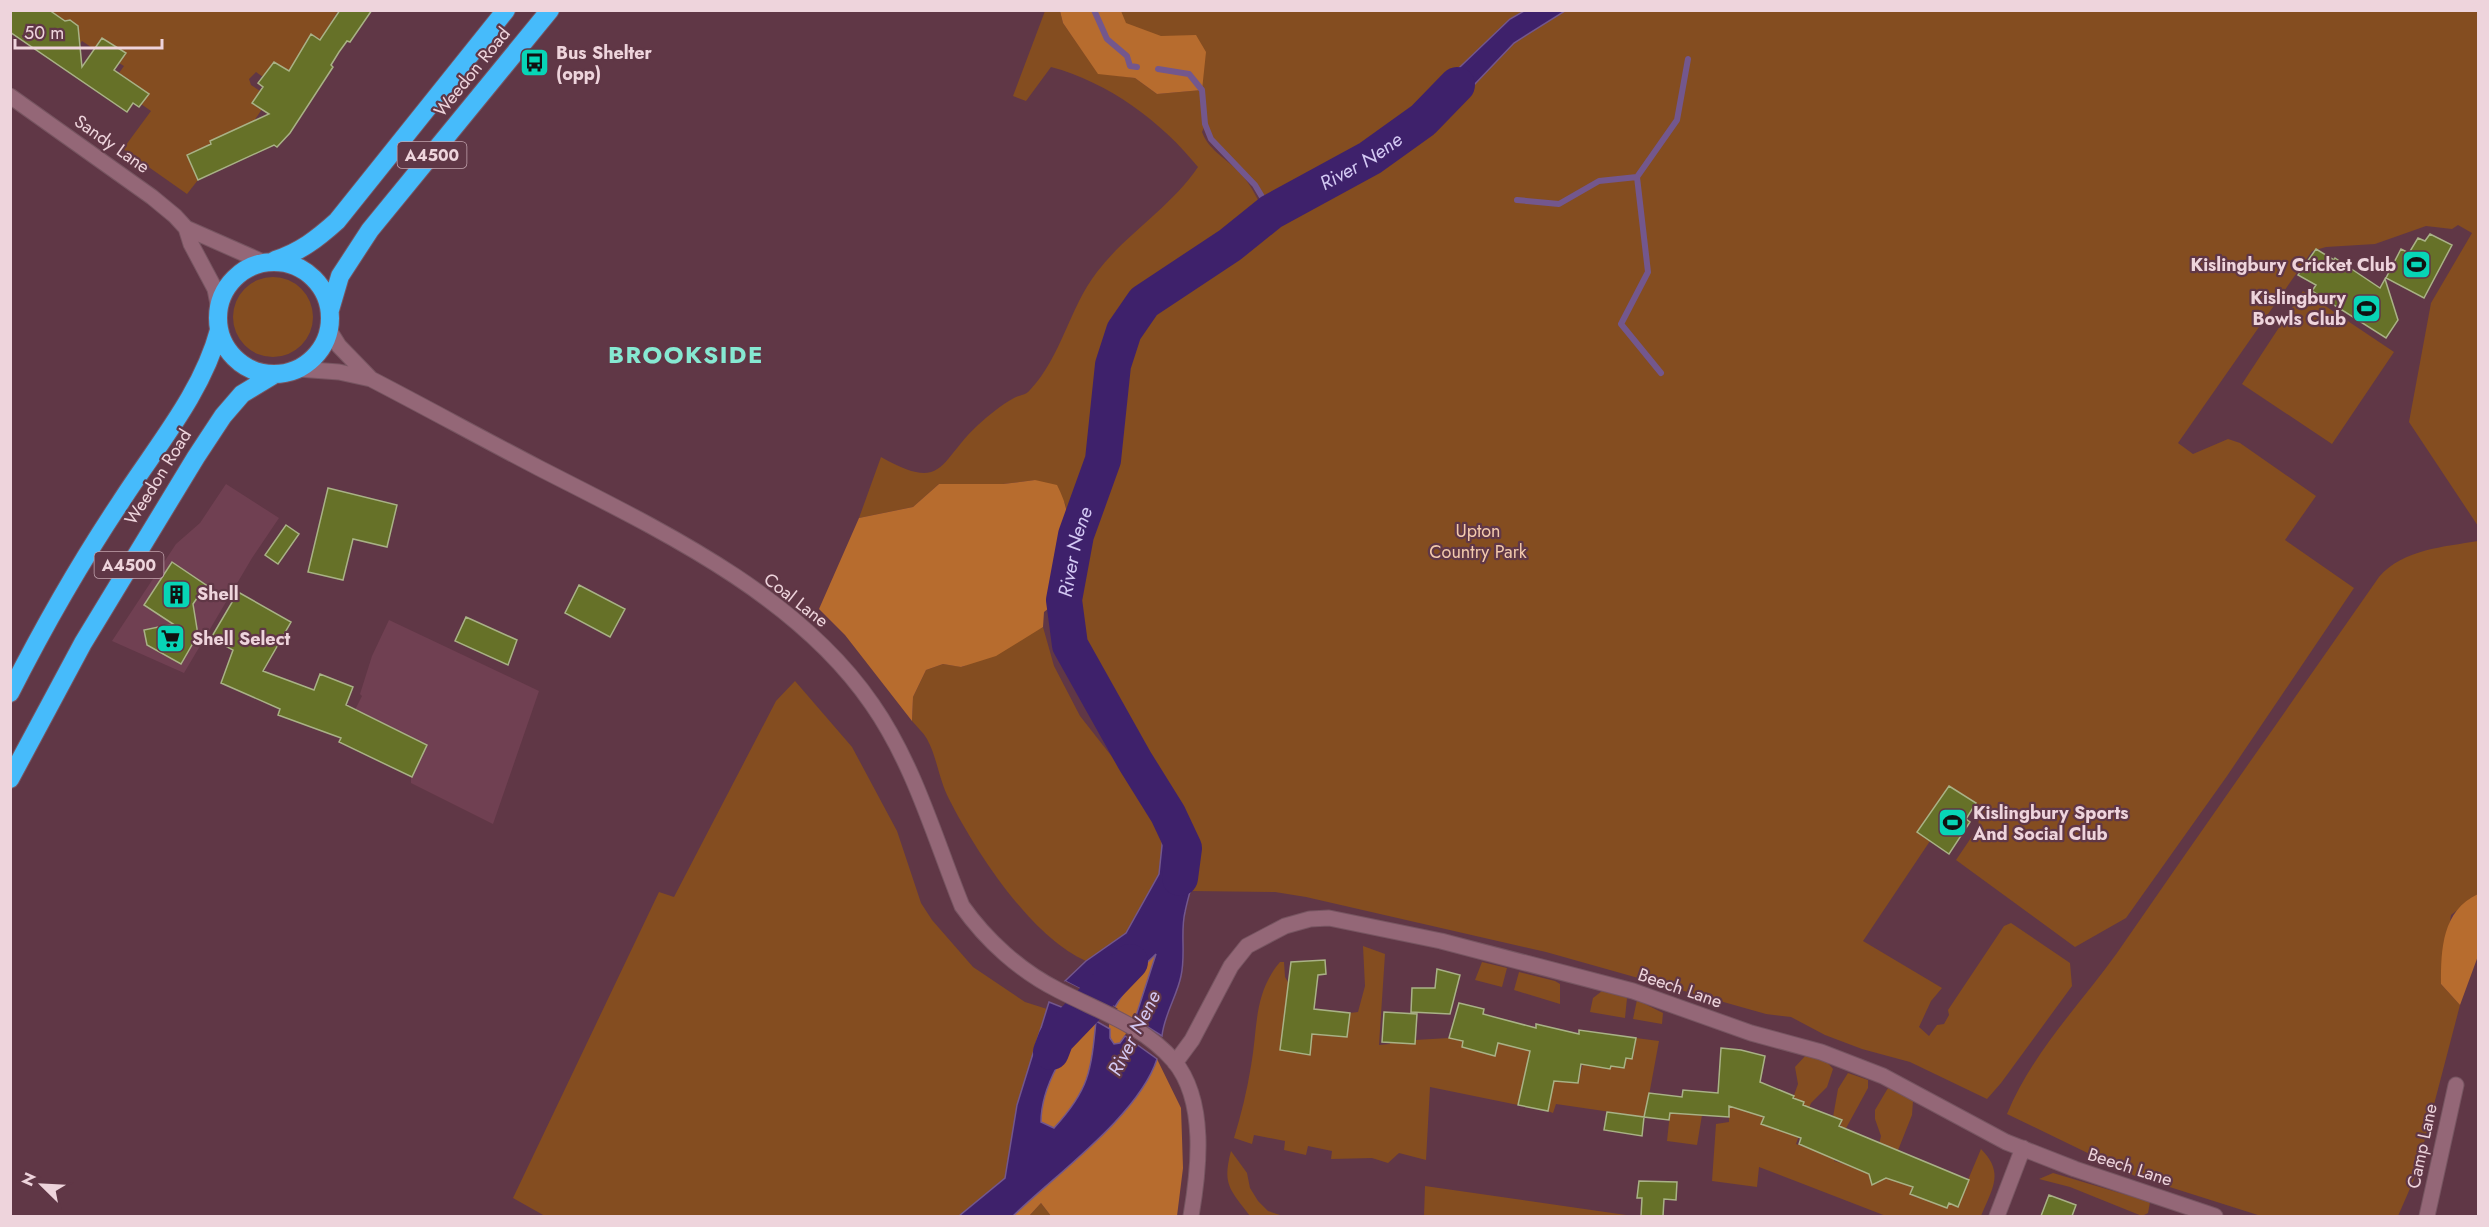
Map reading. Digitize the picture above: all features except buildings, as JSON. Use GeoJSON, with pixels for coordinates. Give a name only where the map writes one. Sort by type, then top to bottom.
{"type":"FeatureCollection","features":[{"type":"Feature","properties":{"kind":"highway","name":"Weedon Road"},"geometry":{"type":"LineString","coordinates":[[267,262],[294,254],[316,240],[337,221],[506,10]]}},
{"type":"Feature","properties":{"kind":"highway","name":"Weedon Road"},"geometry":{"type":"LineString","coordinates":[[330,310],[340,276],[364,237],[550,10]]}},
{"type":"Feature","properties":{"kind":"highway"},"geometry":{"type":"LineString","coordinates":[[267,262],[285,262],[306,271],[321,286],[330,310],[329,330],[318,353],[298,369],[275,374],[261,373],[239,362],[223,343],[219,330],[219,309],[228,285],[237,275],[267,262]]}},
{"type":"Feature","properties":{"kind":"highway","name":"Weedon Road"},"geometry":{"type":"LineString","coordinates":[[10,693],[118,506],[182,410],[212,357],[219,330]]}},
{"type":"Feature","properties":{"kind":"highway","name":"Weedon Road"},"geometry":{"type":"LineString","coordinates":[[10,778],[83,643],[196,457],[223,416],[242,394],[275,374]]}},
{"type":"Feature","properties":{"kind":"street","name":"Sandy Lane"},"geometry":{"type":"LineString","coordinates":[[10,96],[152,197],[186,228]]}},
{"type":"Feature","properties":{"kind":"street"},"geometry":{"type":"LineString","coordinates":[[186,228],[267,262]]}},
{"type":"Feature","properties":{"kind":"street"},"geometry":{"type":"LineString","coordinates":[[186,228],[191,244],[215,289],[219,309]]}},
{"type":"Feature","properties":{"kind":"street","name":"Coal Lane"},"geometry":{"type":"LineString","coordinates":[[329,330],[339,346],[371,379]]}},
{"type":"Feature","properties":{"kind":"street","name":"Coal Lane"},"geometry":{"type":"LineString","coordinates":[[298,369],[339,372],[371,379],[685,543],[763,597],[830,653],[873,704],[900,751],[962,906],[985,936],[1025,969],[1057,990],[1109,1013],[1161,1048],[1176,1063]]}},
{"type":"Feature","properties":{"kind":"street","name":"Beech Lane"},"geometry":{"type":"LineString","coordinates":[[1176,1063],[1192,1040],[1231,966],[1246,946],[1285,926],[1310,919],[1329,918],[1441,941],[1633,991],[1751,1033],[1821,1052],[1883,1076],[2023,1148],[2074,1169],[2215,1216]]}},
{"type":"Feature","properties":{"kind":"street"},"geometry":{"type":"LineString","coordinates":[[1176,1063],[1191,1098],[1197,1125],[1199,1148],[1191,1216]]}},
{"type":"Feature","properties":{"kind":"street","name":"Camp Lane"},"geometry":{"type":"LineString","coordinates":[[2427,1216],[2456,1085]]}},
{"type":"Feature","properties":{"kind":"street"},"geometry":{"type":"LineString","coordinates":[[1997,1216],[2023,1148]]}},
{"type":"Feature","properties":{"kind":"shaded area"},"geometry":{"type":"Polygon","coordinates":[[[1526,10],[1565,11],[1514,43],[1431,130],[1415,110],[1510,19],[1526,10]]]}},
{"type":"Feature","properties":{"kind":"shaded area"},"geometry":{"type":"Polygon","coordinates":[[[1060,11],[1121,11],[1126,23],[1161,36],[1196,35],[1206,52],[1202,90],[1157,94],[1135,78],[1098,74],[1063,23],[1060,11]]]}},
{"type":"Feature","properties":{"kind":"shaded area"},"geometry":{"type":"Polygon","coordinates":[[[1035,480],[1057,485],[1066,507],[1067,524],[1059,568],[1058,601],[1044,612],[1043,627],[996,656],[961,667],[943,664],[926,670],[913,697],[912,721],[845,635],[819,609],[859,518],[913,507],[939,484],[1003,484],[1035,480]]]}},
{"type":"Feature","properties":{"kind":"shaded area"},"geometry":{"type":"Polygon","coordinates":[[[226,484],[279,518],[252,558],[184,673],[112,641],[176,544],[200,523],[226,484]]]}},
{"type":"Feature","properties":{"kind":"shaded area"},"geometry":{"type":"Polygon","coordinates":[[[389,620],[539,691],[493,824],[411,783],[411,777],[339,742],[362,696],[360,694],[372,656],[389,620]]]}},
{"type":"Feature","properties":{"kind":"shaded area"},"geometry":{"type":"Polygon","coordinates":[[[1187,823],[1196,847],[1196,867],[1184,920],[1181,976],[1162,1036],[1135,1019],[1156,954],[1135,974],[1115,1007],[1065,981],[1086,961],[1126,933],[1159,874],[1163,836],[1187,823]]]}},
{"type":"Feature","properties":{"kind":"shaded area"},"geometry":{"type":"Polygon","coordinates":[[[2478,894],[2478,956],[2460,1005],[2441,984],[2443,945],[2450,921],[2457,910],[2478,894]]]}},
{"type":"Feature","properties":{"kind":"shaded area"},"geometry":{"type":"Polygon","coordinates":[[[1157,953],[1135,1019],[1120,1043],[1114,1044],[1109,1033],[1114,1008],[1130,982],[1157,953]]]}},
{"type":"Feature","properties":{"kind":"shaded area"},"geometry":{"type":"Polygon","coordinates":[[[1049,1002],[1089,1018],[1064,1054],[1050,1080],[1042,1108],[1041,1122],[1054,1128],[1066,1115],[1081,1091],[1090,1067],[1096,1021],[1110,1029],[1110,1038],[1114,1044],[1120,1043],[1125,1036],[1157,1059],[1133,1101],[1115,1122],[1013,1216],[959,1216],[1005,1178],[1017,1105],[1049,1002]]]}},
{"type":"Feature","properties":{"kind":"shaded area"},"geometry":{"type":"Polygon","coordinates":[[[1096,1010],[1094,1046],[1088,1074],[1076,1100],[1054,1128],[1041,1122],[1046,1092],[1067,1048],[1096,1010]]]}},
{"type":"Feature","properties":{"kind":"shaded area"},"geometry":{"type":"Polygon","coordinates":[[[1157,1059],[1181,1108],[1183,1168],[1177,1216],[1051,1216],[1041,1203],[1029,1216],[1013,1216],[1115,1122],[1147,1080],[1157,1059]]]}},
{"type":"Feature","properties":{"kind":"green space"},"geometry":{"type":"Polygon","coordinates":[[[49,11],[338,11],[320,40],[312,34],[305,42],[318,51],[289,71],[274,62],[263,77],[256,72],[249,79],[251,85],[260,91],[252,103],[262,109],[254,121],[210,141],[212,147],[187,155],[198,180],[187,194],[123,149],[151,111],[141,104],[148,94],[119,73],[124,66],[119,63],[126,54],[91,47],[82,41],[76,49],[64,21],[49,11]]]}},
{"type":"Feature","properties":{"kind":"green space","name":"Upton Country Park"},"geometry":{"type":"Polygon","coordinates":[[[1045,11],[1060,11],[1063,23],[1098,73],[1135,78],[1157,94],[1201,90],[1094,11],[2478,11],[2478,526],[2409,422],[2431,303],[2472,233],[2458,225],[2452,229],[2426,226],[2375,244],[2326,247],[2312,251],[2178,443],[2193,454],[2228,439],[2240,443],[2316,496],[2285,540],[2354,588],[2227,776],[2126,918],[2075,947],[1956,860],[1979,826],[1976,803],[1949,787],[1918,832],[1930,841],[1863,941],[1942,988],[1931,1001],[1919,1027],[1929,1036],[1937,1025],[1944,1024],[1949,1015],[1948,1010],[2004,926],[2011,923],[2070,963],[2072,986],[1987,1099],[1910,1062],[1862,1049],[1825,1035],[1791,1017],[1766,1014],[1546,952],[1306,897],[1275,892],[1192,891],[1198,861],[1194,836],[1174,798],[1070,645],[1064,600],[1076,535],[1103,460],[1113,365],[1124,331],[1144,302],[1217,253],[1271,212],[1255,185],[1211,139],[1205,125],[1202,132],[1205,138],[1247,181],[1259,202],[1258,209],[1236,222],[1225,235],[1133,302],[1116,334],[1102,391],[1093,464],[1069,525],[1065,503],[1035,480],[1003,484],[939,484],[913,507],[859,518],[881,457],[918,472],[929,472],[939,468],[986,418],[1009,401],[1028,392],[1050,362],[1079,301],[1097,272],[1175,195],[1198,167],[1168,134],[1151,120],[1113,93],[1072,74],[1051,67],[1026,101],[1013,96],[1045,11]]]}},
{"type":"Feature","properties":{"kind":"green space"},"geometry":{"type":"Polygon","coordinates":[[[273,277],[288,280],[301,289],[310,302],[313,317],[310,332],[301,345],[288,354],[273,357],[258,354],[245,345],[236,332],[233,317],[236,302],[245,289],[258,280],[273,277]]]}},
{"type":"Feature","properties":{"kind":"green space"},"geometry":{"type":"Polygon","coordinates":[[[2303,291],[2394,352],[2332,444],[2242,384],[2303,291]]]}},
{"type":"Feature","properties":{"kind":"green space"},"geometry":{"type":"Polygon","coordinates":[[[2478,541],[2478,894],[2451,915],[2441,984],[2460,1005],[2415,1177],[2398,1216],[2261,1216],[2135,1176],[2007,1114],[2017,1092],[2043,1050],[2117,953],[2379,577],[2400,560],[2412,555],[2478,541]]]}},
{"type":"Feature","properties":{"kind":"green space"},"geometry":{"type":"Polygon","coordinates":[[[1043,627],[1054,666],[1080,716],[1146,800],[1163,836],[1159,874],[1141,911],[1126,933],[1086,961],[1065,949],[1045,933],[1007,891],[960,820],[949,799],[927,739],[912,721],[913,697],[926,670],[943,664],[962,667],[1043,627]]]}},
{"type":"Feature","properties":{"kind":"green space"},"geometry":{"type":"Polygon","coordinates":[[[795,681],[852,747],[897,831],[921,903],[932,920],[973,967],[1025,1002],[1047,1009],[1017,1105],[1005,1178],[959,1216],[545,1216],[513,1198],[659,892],[674,897],[776,701],[795,681]]]}},
{"type":"Feature","properties":{"kind":"green space"},"geometry":{"type":"Polygon","coordinates":[[[1363,946],[1385,954],[1379,1045],[1390,1044],[1390,1035],[1401,1043],[1414,1044],[1415,1040],[1449,1038],[1463,1041],[1462,1047],[1495,1056],[1499,1040],[1530,1051],[1529,1057],[1559,1081],[1578,1083],[1583,1064],[1610,1069],[1611,1066],[1624,1068],[1626,1058],[1633,1058],[1636,1038],[1659,1041],[1645,1117],[1556,1104],[1553,1113],[1548,1111],[1552,1089],[1523,1083],[1518,1105],[1430,1087],[1426,1160],[1399,1153],[1388,1163],[1372,1158],[1331,1159],[1332,1151],[1308,1146],[1306,1155],[1284,1150],[1285,1141],[1254,1135],[1252,1144],[1234,1138],[1248,1085],[1258,1012],[1271,974],[1280,962],[1284,962],[1285,977],[1292,989],[1285,1007],[1280,1050],[1309,1055],[1312,1034],[1347,1037],[1350,1013],[1358,1012],[1365,986],[1363,946]]]}},
{"type":"Feature","properties":{"kind":"green space"},"geometry":{"type":"Polygon","coordinates":[[[1482,962],[1507,968],[1502,987],[1475,980],[1482,962]]]}},
{"type":"Feature","properties":{"kind":"green space"},"geometry":{"type":"Polygon","coordinates":[[[1519,972],[1560,984],[1560,1004],[1514,990],[1519,972]]]}},
{"type":"Feature","properties":{"kind":"green space"},"geometry":{"type":"Polygon","coordinates":[[[1602,991],[1627,998],[1625,1018],[1590,1012],[1593,998],[1602,991]]]}},
{"type":"Feature","properties":{"kind":"green space"},"geometry":{"type":"Polygon","coordinates":[[[1637,1000],[1663,1013],[1662,1024],[1633,1019],[1637,1000]]]}},
{"type":"Feature","properties":{"kind":"green space"},"geometry":{"type":"Polygon","coordinates":[[[1807,1054],[1827,1062],[1833,1069],[1827,1087],[1811,1103],[1796,1144],[1828,1155],[1842,1121],[1833,1117],[1838,1089],[1848,1073],[1868,1080],[1868,1088],[1845,1130],[1834,1161],[1851,1166],[1853,1162],[1861,1165],[1859,1170],[1869,1174],[1871,1180],[1881,1136],[1875,1119],[1875,1110],[1888,1088],[1891,1089],[1913,1101],[1912,1115],[1887,1178],[1913,1187],[1910,1195],[1918,1198],[1926,1178],[1934,1203],[1947,1208],[1949,1203],[1957,1206],[1981,1149],[1993,1166],[1994,1181],[1981,1216],[1886,1216],[1759,1167],[1757,1187],[1712,1181],[1716,1124],[1729,1122],[1729,1106],[1739,1106],[1760,1084],[1758,1116],[1764,1117],[1761,1124],[1791,1134],[1804,1102],[1793,1098],[1798,1084],[1795,1067],[1807,1054]]]}},
{"type":"Feature","properties":{"kind":"green space"},"geometry":{"type":"Polygon","coordinates":[[[1670,1113],[1702,1115],[1697,1145],[1667,1141],[1670,1113]]]}},
{"type":"Feature","properties":{"kind":"green space"},"geometry":{"type":"Polygon","coordinates":[[[1231,1151],[1247,1173],[1250,1188],[1258,1201],[1268,1211],[1283,1216],[1250,1216],[1230,1186],[1227,1172],[1231,1151]]]}},
{"type":"Feature","properties":{"kind":"green space"},"geometry":{"type":"Polygon","coordinates":[[[2053,1173],[2150,1202],[2148,1213],[2142,1216],[2070,1187],[2039,1179],[2053,1173]]]}},
{"type":"Feature","properties":{"kind":"green space"},"geometry":{"type":"Polygon","coordinates":[[[1425,1186],[1633,1216],[1424,1216],[1425,1186]]]}},
{"type":"Feature","properties":{"kind":"green space"},"geometry":{"type":"Polygon","coordinates":[[[1041,1203],[1051,1216],[1029,1216],[1041,1203]]]}},
{"type":"Feature","properties":{"kind":"pier"},"geometry":{"type":"Polygon","coordinates":[[[1065,981],[1118,1009],[1114,1010],[1063,984],[1065,981]]]}},
{"type":"Feature","properties":{"kind":"waterway"},"geometry":{"type":"LineString","coordinates":[[1094,10],[1107,39],[1127,56],[1130,66],[1137,67]]}},
{"type":"Feature","properties":{"kind":"waterway"},"geometry":{"type":"LineString","coordinates":[[1661,373],[1621,324],[1648,272],[1637,177],[1677,120],[1688,59]]}},
{"type":"Feature","properties":{"kind":"waterway"},"geometry":{"type":"LineString","coordinates":[[1158,69],[1189,74],[1202,90],[1205,124],[1211,139],[1255,185],[1271,212]]}},
{"type":"Feature","properties":{"kind":"waterway","name":"River Nene"},"geometry":{"type":"LineString","coordinates":[[1180,878],[1184,848],[1168,814],[1135,761],[1070,645],[1064,600],[1076,535],[1103,460],[1113,365],[1124,331],[1144,302],[1230,245],[1271,212],[1370,158],[1423,120],[1457,85]]}},
{"type":"Feature","properties":{"kind":"waterway"},"geometry":{"type":"LineString","coordinates":[[1517,200],[1559,204],[1599,181],[1637,177]]}},
{"type":"Feature","properties":{"kind":"waterway"},"geometry":{"type":"LineString","coordinates":[[1051,1052],[1056,1039],[1130,962]]}},
{"type":"Feature","properties":{"kind":"place","name":"Bus Shelter (opp)"},"geometry":{"type":"Point","coordinates":[535,63]}},
{"type":"Feature","properties":{"kind":"place","name":"Kislingbury Cricket Club"},"geometry":{"type":"Point","coordinates":[2417,265]}},
{"type":"Feature","properties":{"kind":"place","name":"Kislingbury Bowls Club"},"geometry":{"type":"Point","coordinates":[2367,308]}},
{"type":"Feature","properties":{"kind":"place","name":"Shell"},"geometry":{"type":"Point","coordinates":[176,594]}},
{"type":"Feature","properties":{"kind":"place","name":"Shell Select"},"geometry":{"type":"Point","coordinates":[171,639]}},
{"type":"Feature","properties":{"kind":"place","name":"Kislingbury Sports And Social Club"},"geometry":{"type":"Point","coordinates":[1952,823]}},
{"type":"Feature","properties":{"kind":"district","name":"BROOKSIDE"},"geometry":{"type":"Point","coordinates":[686,355]}}]}
